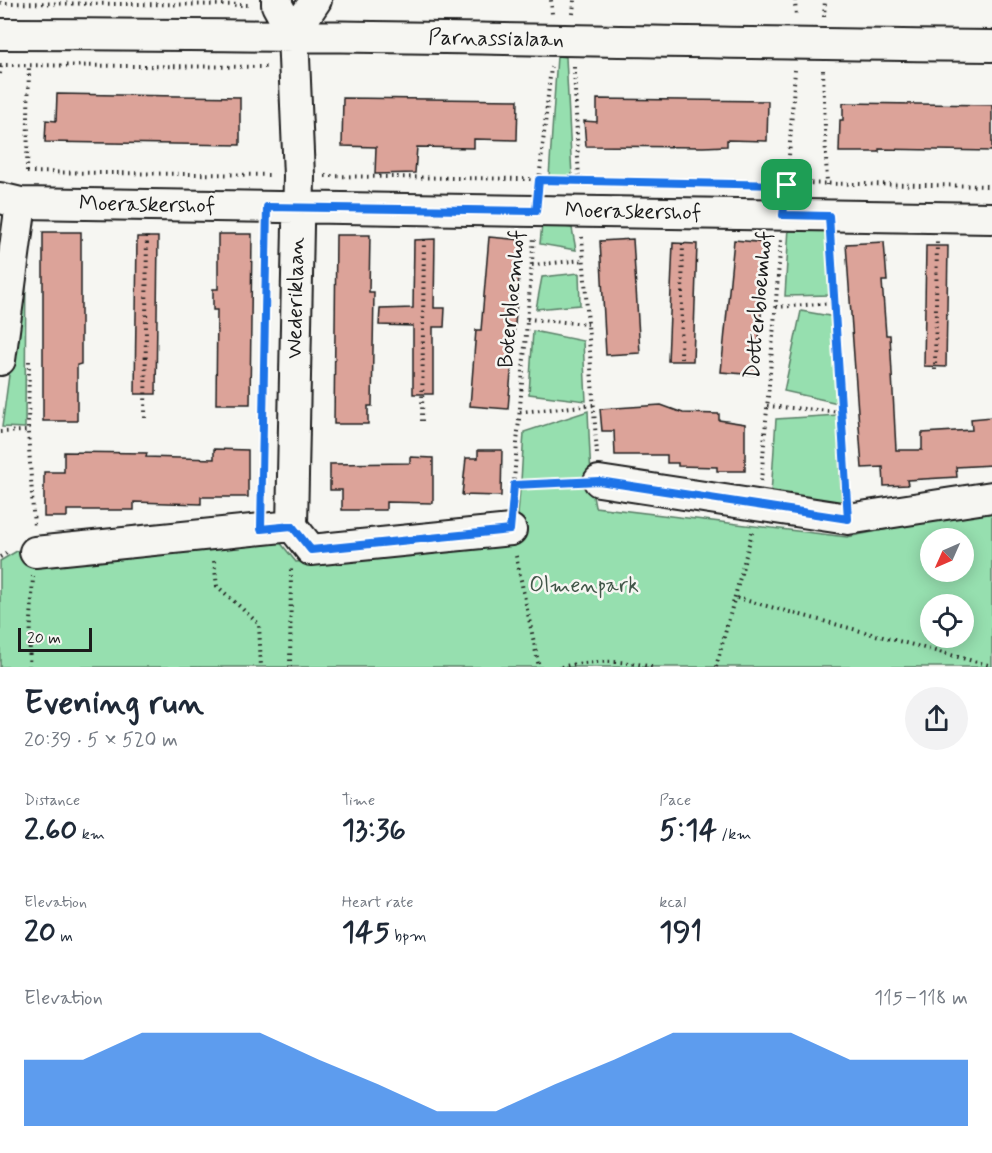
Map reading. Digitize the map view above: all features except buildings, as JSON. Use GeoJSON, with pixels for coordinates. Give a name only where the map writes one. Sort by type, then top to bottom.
{"type":"FeatureCollection","features":[{"type":"Feature","properties":{"kind":"street"},"geometry":{"type":"LineString","coordinates":[[293,34],[316,0]]}},
{"type":"Feature","properties":{"kind":"street","name":"Wederiklaan"},"geometry":{"type":"LineString","coordinates":[[277,3],[293,34],[299,176],[292,526]]}},
{"type":"Feature","properties":{"kind":"street","name":"Parnassialaan"},"geometry":{"type":"LineString","coordinates":[[0,34],[293,34],[992,46]]}},
{"type":"Feature","properties":{"kind":"street"},"geometry":{"type":"LineString","coordinates":[[0,360],[11,200]]}},
{"type":"Feature","properties":{"kind":"street","name":"Moeraskershof"},"geometry":{"type":"LineString","coordinates":[[11,200],[147,205],[992,218]]}},
{"type":"Feature","properties":{"kind":"street"},"geometry":{"type":"LineString","coordinates":[[599,481],[848,519],[992,497]]}},
{"type":"Feature","properties":{"kind":"street"},"geometry":{"type":"LineString","coordinates":[[35,552],[292,526],[311,550],[510,530]]}},
{"type":"Feature","properties":{"kind":"path","name":"Boterbloemhof"},"geometry":{"type":"LineString","coordinates":[[539,667],[510,530],[552,40],[550,0]]}},
{"type":"Feature","properties":{"kind":"path","name":"Dotterbloemhof"},"geometry":{"type":"LineString","coordinates":[[795,0],[810,44],[827,185],[848,519]]}},
{"type":"Feature","properties":{"kind":"path","name":"Dotterbloemhof"},"geometry":{"type":"LineString","coordinates":[[716,667],[737,598],[758,506],[783,215],[810,44],[825,0]]}},
{"type":"Feature","properties":{"kind":"path"},"geometry":{"type":"LineString","coordinates":[[0,3],[277,3]]}},
{"type":"Feature","properties":{"kind":"path"},"geometry":{"type":"LineString","coordinates":[[0,74],[0,65],[294,67]]}},
{"type":"Feature","properties":{"kind":"path"},"geometry":{"type":"LineString","coordinates":[[11,200],[27,172],[29,65]]}},
{"type":"Feature","properties":{"kind":"path"},"geometry":{"type":"LineString","coordinates":[[27,172],[787,185],[992,186]]}},
{"type":"Feature","properties":{"kind":"path"},"geometry":{"type":"LineString","coordinates":[[146,417],[147,205]]}},
{"type":"Feature","properties":{"kind":"path"},"geometry":{"type":"LineString","coordinates":[[261,529],[267,207]]}},
{"type":"Feature","properties":{"kind":"path"},"geometry":{"type":"LineString","coordinates":[[422,421],[424,209]]}},
{"type":"Feature","properties":{"kind":"path"},"geometry":{"type":"LineString","coordinates":[[681,359],[684,213]]}},
{"type":"Feature","properties":{"kind":"path"},"geometry":{"type":"LineString","coordinates":[[935,370],[938,217]]}},
{"type":"Feature","properties":{"kind":"path"},"geometry":{"type":"LineString","coordinates":[[532,265],[584,260]]}},
{"type":"Feature","properties":{"kind":"path"},"geometry":{"type":"LineString","coordinates":[[776,307],[835,303]]}},
{"type":"Feature","properties":{"kind":"path"},"geometry":{"type":"LineString","coordinates":[[527,320],[588,324]]}},
{"type":"Feature","properties":{"kind":"path"},"geometry":{"type":"LineString","coordinates":[[29,352],[28,431],[35,552],[29,667]]}},
{"type":"Feature","properties":{"kind":"path"},"geometry":{"type":"LineString","coordinates":[[520,412],[594,405]]}},
{"type":"Feature","properties":{"kind":"path"},"geometry":{"type":"LineString","coordinates":[[767,406],[843,412]]}},
{"type":"Feature","properties":{"kind":"path"},"geometry":{"type":"LineString","coordinates":[[0,432],[28,431]]}},
{"type":"Feature","properties":{"kind":"path"},"geometry":{"type":"LineString","coordinates":[[514,485],[599,481]]}},
{"type":"Feature","properties":{"kind":"path"},"geometry":{"type":"LineString","coordinates":[[290,667],[292,526]]}},
{"type":"Feature","properties":{"kind":"path"},"geometry":{"type":"LineString","coordinates":[[210,534],[217,586],[259,624],[261,667]]}},
{"type":"Feature","properties":{"kind":"path"},"geometry":{"type":"LineString","coordinates":[[737,598],[992,666]]}},
{"type":"Feature","properties":{"kind":"path"},"geometry":{"type":"LineString","coordinates":[[561,667],[586,662],[637,663],[652,667]]}},
{"type":"Feature","properties":{"kind":"green space"},"geometry":{"type":"Polygon","coordinates":[[[557,56],[566,57],[572,177],[549,177],[557,56]]]}},
{"type":"Feature","properties":{"kind":"green space"},"geometry":{"type":"Polygon","coordinates":[[[542,224],[572,228],[576,250],[540,244],[542,224]]]}},
{"type":"Feature","properties":{"kind":"green space"},"geometry":{"type":"Polygon","coordinates":[[[789,227],[827,228],[831,295],[785,296],[789,227]]]}},
{"type":"Feature","properties":{"kind":"green space"},"geometry":{"type":"Polygon","coordinates":[[[26,249],[25,428],[2,427],[26,249]]]}},
{"type":"Feature","properties":{"kind":"green space"},"geometry":{"type":"Polygon","coordinates":[[[579,273],[580,305],[536,309],[542,277],[579,273]]]}},
{"type":"Feature","properties":{"kind":"green space"},"geometry":{"type":"Polygon","coordinates":[[[801,311],[835,317],[838,403],[784,391],[801,311]]]}},
{"type":"Feature","properties":{"kind":"green space"},"geometry":{"type":"Polygon","coordinates":[[[533,331],[583,341],[586,401],[529,394],[533,331]]]}},
{"type":"Feature","properties":{"kind":"green space"},"geometry":{"type":"Polygon","coordinates":[[[588,411],[591,478],[521,481],[524,432],[588,411]]]}},
{"type":"Feature","properties":{"kind":"green space"},"geometry":{"type":"Polygon","coordinates":[[[838,415],[842,505],[771,494],[776,419],[838,415]]]}},
{"type":"Feature","properties":{"kind":"green space","name":"Olmenpark"},"geometry":{"type":"Polygon","coordinates":[[[591,485],[595,507],[847,537],[992,509],[992,667],[0,667],[0,561],[22,548],[279,541],[296,562],[516,541],[520,488],[591,485]]]}},
{"type":"Feature","properties":{"kind":"route"},"geometry":{"type":"LineString","coordinates":[[539,180],[787,185],[783,215],[829,216],[848,519],[599,481],[514,485],[510,530],[311,550],[292,526],[261,529],[267,207],[536,211],[539,180]]}}]}
